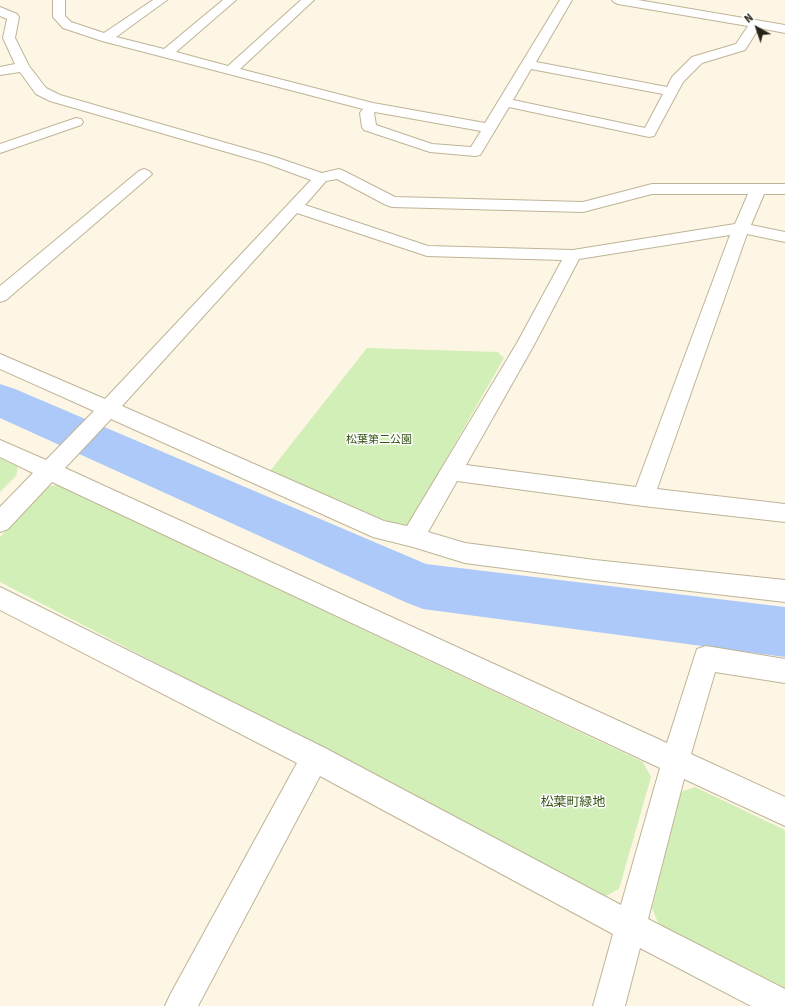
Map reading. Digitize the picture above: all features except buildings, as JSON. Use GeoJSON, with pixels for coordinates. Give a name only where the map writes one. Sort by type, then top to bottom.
{"type":"FeatureCollection","features":[{"type":"Feature","properties":{"kind":"street"},"geometry":{"type":"LineString","coordinates":[[59,0],[59,17],[67,25],[106,38],[372,107],[489,128]]}},
{"type":"Feature","properties":{"kind":"street"},"geometry":{"type":"LineString","coordinates":[[106,38],[161,0]]}},
{"type":"Feature","properties":{"kind":"street"},"geometry":{"type":"LineString","coordinates":[[167,53],[230,0]]}},
{"type":"Feature","properties":{"kind":"street"},"geometry":{"type":"LineString","coordinates":[[231,70],[308,0]]}},
{"type":"Feature","properties":{"kind":"street"},"geometry":{"type":"LineString","coordinates":[[372,107],[367,113],[369,127],[430,148],[475,152],[566,0]]}},
{"type":"Feature","properties":{"kind":"street"},"geometry":{"type":"LineString","coordinates":[[624,0],[785,29]]}},
{"type":"Feature","properties":{"kind":"street"},"geometry":{"type":"LineString","coordinates":[[685,12],[690,0]]}},
{"type":"Feature","properties":{"kind":"street"},"geometry":{"type":"LineString","coordinates":[[0,11],[13,17],[9,38],[23,67],[41,91],[55,98],[270,160],[321,178],[339,174],[392,202],[583,207],[652,189],[785,189]]}},
{"type":"Feature","properties":{"kind":"street"},"geometry":{"type":"LineString","coordinates":[[505,102],[649,133],[677,80],[697,60],[741,47],[756,24]]}},
{"type":"Feature","properties":{"kind":"street"},"geometry":{"type":"LineString","coordinates":[[528,64],[671,92]]}},
{"type":"Feature","properties":{"kind":"street"},"geometry":{"type":"LineString","coordinates":[[0,71],[23,67]]}},
{"type":"Feature","properties":{"kind":"street"},"geometry":{"type":"LineString","coordinates":[[0,149],[76,122]]}},
{"type":"Feature","properties":{"kind":"street"},"geometry":{"type":"LineString","coordinates":[[0,296],[144,174]]}},
{"type":"Feature","properties":{"kind":"street"},"geometry":{"type":"LineString","coordinates":[[0,522],[103,414],[211,295],[321,178]]}},
{"type":"Feature","properties":{"kind":"street"},"geometry":{"type":"LineString","coordinates":[[643,497],[741,228],[758,189]]}},
{"type":"Feature","properties":{"kind":"street"},"geometry":{"type":"LineString","coordinates":[[294,207],[426,251],[573,255],[741,228],[785,237]]}},
{"type":"Feature","properties":{"kind":"street"},"geometry":{"type":"LineString","coordinates":[[413,537],[525,345],[573,255]]}},
{"type":"Feature","properties":{"kind":"street"},"geometry":{"type":"LineString","coordinates":[[0,362],[103,414],[323,503],[381,530],[413,537],[465,552],[595,570],[785,591]]}},
{"type":"Feature","properties":{"kind":"street"},"geometry":{"type":"LineString","coordinates":[[0,448],[785,812]]}},
{"type":"Feature","properties":{"kind":"street"},"geometry":{"type":"LineString","coordinates":[[451,472],[643,497],[785,513]]}},
{"type":"Feature","properties":{"kind":"street"},"geometry":{"type":"LineString","coordinates":[[0,598],[315,758],[631,927],[784,1006]]}},
{"type":"Feature","properties":{"kind":"street"},"geometry":{"type":"LineString","coordinates":[[609,1006],[675,761],[706,658],[785,671]]}},
{"type":"Feature","properties":{"kind":"street"},"geometry":{"type":"LineString","coordinates":[[181,1006],[315,758]]}},
{"type":"Feature","properties":{"kind":"green space","name":"松葉第二公園"},"geometry":{"type":"Polygon","coordinates":[[[367,348],[498,352],[504,358],[406,529],[270,471],[367,348]]]}},
{"type":"Feature","properties":{"kind":"green space"},"geometry":{"type":"Polygon","coordinates":[[[0,458],[18,467],[16,476],[0,492],[0,458]]]}},
{"type":"Feature","properties":{"kind":"green space","name":"松葉町緑地"},"geometry":{"type":"Polygon","coordinates":[[[57,485],[643,762],[651,777],[619,889],[606,896],[0,582],[0,537],[46,487],[57,485]]]}},
{"type":"Feature","properties":{"kind":"green space"},"geometry":{"type":"Polygon","coordinates":[[[695,787],[785,830],[785,990],[659,925],[652,908],[681,792],[695,787]]]}},
{"type":"Feature","properties":{"kind":"waterway"},"geometry":{"type":"LineString","coordinates":[[0,400],[423,586],[785,632]]}}]}
